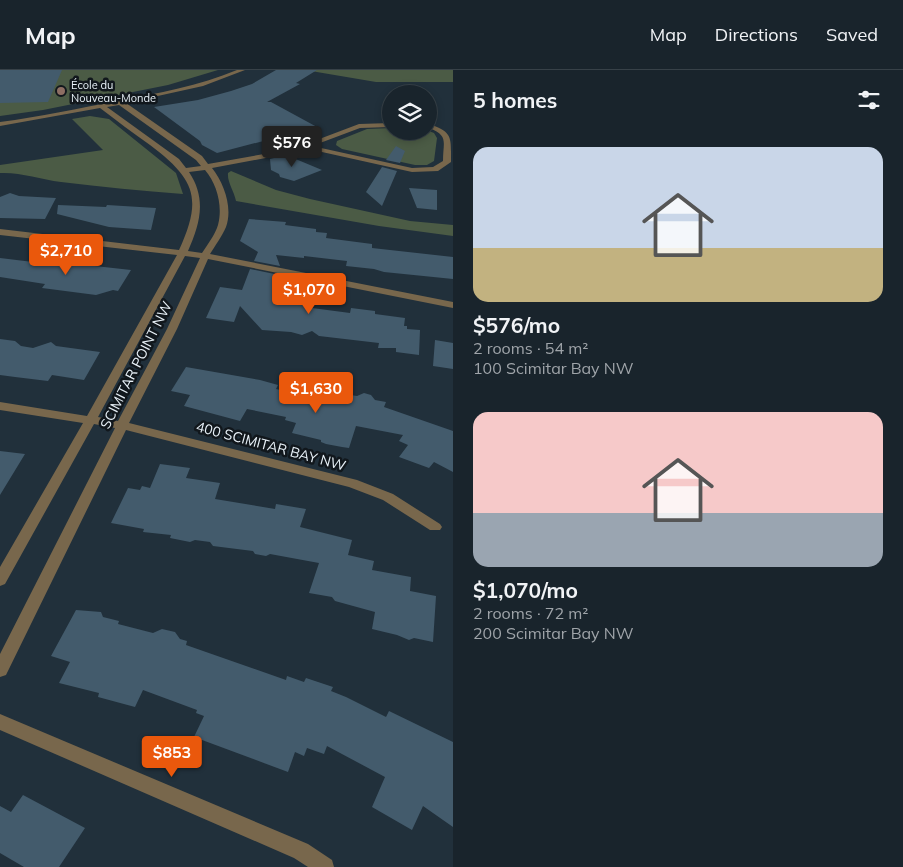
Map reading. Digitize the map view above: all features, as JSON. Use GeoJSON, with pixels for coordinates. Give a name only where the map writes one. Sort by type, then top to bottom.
{"type":"FeatureCollection","features":[{"type":"Feature","properties":{"kind":"street"},"geometry":{"type":"LineString","coordinates":[[0,124],[199,86],[242,70]]}},
{"type":"Feature","properties":{"kind":"street","name":"SCIMITAR POINT NW"},"geometry":{"type":"LineString","coordinates":[[0,670],[122,425],[172,330],[205,256],[222,226],[223,215],[220,187],[207,167],[199,158],[120,102]]}},
{"type":"Feature","properties":{"kind":"street","name":"SCIMITAR POINT NW"},"geometry":{"type":"LineString","coordinates":[[0,580],[145,324],[182,253],[195,222],[198,201],[193,185],[185,170],[176,161],[102,106]]}},
{"type":"Feature","properties":{"kind":"street"},"geometry":{"type":"LineString","coordinates":[[185,170],[276,154],[304,147],[359,126],[382,125]]}},
{"type":"Feature","properties":{"kind":"street"},"geometry":{"type":"LineString","coordinates":[[304,147],[412,170],[435,169],[447,162],[447,136],[443,131],[437,129]]}},
{"type":"Feature","properties":{"kind":"street"},"geometry":{"type":"LineString","coordinates":[[0,232],[205,256],[453,305]]}},
{"type":"Feature","properties":{"kind":"street","name":"400 SCIMITAR BAY NW"},"geometry":{"type":"LineString","coordinates":[[0,406],[122,425],[164,434],[352,483],[388,497],[435,527]]}},
{"type":"Feature","properties":{"kind":"street"},"geometry":{"type":"LineString","coordinates":[[0,722],[301,851],[325,867]]}},
{"type":"Feature","properties":{"kind":"green space","name":"École du Nouveau-Monde"},"geometry":{"type":"Polygon","coordinates":[[[0,70],[218,70],[168,85],[43,110],[0,116],[0,70]]]}},
{"type":"Feature","properties":{"kind":"green space"},"geometry":{"type":"Polygon","coordinates":[[[305,70],[453,70],[453,82],[376,82],[305,70]]]}},
{"type":"Feature","properties":{"kind":"green space"},"geometry":{"type":"Polygon","coordinates":[[[90,116],[109,119],[176,173],[183,194],[76,184],[0,173],[0,165],[103,150],[72,119],[90,116]]]}},
{"type":"Feature","properties":{"kind":"green space"},"geometry":{"type":"Polygon","coordinates":[[[382,128],[382,140],[437,140],[434,161],[427,165],[415,165],[342,149],[336,145],[337,141],[367,129],[382,128]]]}},
{"type":"Feature","properties":{"kind":"green space"},"geometry":{"type":"Polygon","coordinates":[[[231,171],[276,190],[310,199],[410,221],[453,225],[453,236],[379,226],[236,201],[228,176],[228,173],[231,171]]]}},
{"type":"Feature","properties":{"kind":"building"},"geometry":{"type":"Polygon","coordinates":[[[0,70],[62,70],[48,102],[0,103],[0,70]]]}},
{"type":"Feature","properties":{"kind":"building"},"geometry":{"type":"Polygon","coordinates":[[[276,70],[317,70],[296,83],[300,84],[267,102],[271,102],[317,127],[217,153],[202,145],[200,141],[154,107],[198,100],[231,91],[252,84],[276,70]]]}},
{"type":"Feature","properties":{"kind":"building"},"geometry":{"type":"Polygon","coordinates":[[[396,146],[405,151],[400,163],[386,160],[396,146]]]}},
{"type":"Feature","properties":{"kind":"building"},"geometry":{"type":"Polygon","coordinates":[[[286,155],[322,170],[294,181],[280,177],[279,174],[271,170],[270,159],[286,155]]]}},
{"type":"Feature","properties":{"kind":"building"},"geometry":{"type":"Polygon","coordinates":[[[382,167],[397,171],[382,206],[366,192],[382,167]]]}},
{"type":"Feature","properties":{"kind":"building"},"geometry":{"type":"Polygon","coordinates":[[[409,188],[437,190],[437,210],[417,208],[409,188]]]}},
{"type":"Feature","properties":{"kind":"building"},"geometry":{"type":"Polygon","coordinates":[[[10,193],[19,196],[56,198],[45,219],[0,218],[0,197],[10,193]]]}},
{"type":"Feature","properties":{"kind":"building"},"geometry":{"type":"Polygon","coordinates":[[[58,205],[156,208],[151,230],[109,227],[57,214],[58,205]]]}},
{"type":"Feature","properties":{"kind":"building"},"geometry":{"type":"Polygon","coordinates":[[[249,219],[286,222],[285,225],[316,229],[316,232],[327,233],[326,238],[372,244],[372,248],[453,257],[453,279],[384,272],[346,266],[347,261],[304,256],[304,258],[276,255],[280,266],[254,261],[258,252],[240,241],[249,219]]]}},
{"type":"Feature","properties":{"kind":"building"},"geometry":{"type":"Polygon","coordinates":[[[0,258],[66,266],[68,263],[131,270],[118,291],[113,290],[96,295],[42,288],[45,284],[0,277],[0,258]]]}},
{"type":"Feature","properties":{"kind":"building"},"geometry":{"type":"Polygon","coordinates":[[[250,269],[284,276],[290,294],[296,295],[294,304],[350,313],[351,308],[375,311],[375,314],[405,318],[404,326],[407,326],[407,329],[420,330],[419,355],[396,352],[396,348],[378,348],[379,343],[319,336],[312,331],[302,335],[291,332],[262,330],[240,306],[234,322],[206,318],[220,287],[242,290],[250,269]]]}},
{"type":"Feature","properties":{"kind":"building"},"geometry":{"type":"Polygon","coordinates":[[[0,339],[15,341],[21,346],[33,348],[51,342],[56,346],[100,352],[84,380],[52,375],[48,381],[15,377],[0,375],[0,339]]]}},
{"type":"Feature","properties":{"kind":"building"},"geometry":{"type":"Polygon","coordinates":[[[435,340],[453,343],[453,369],[433,366],[435,340]]]}},
{"type":"Feature","properties":{"kind":"building"},"geometry":{"type":"Polygon","coordinates":[[[186,367],[260,380],[278,385],[276,389],[340,403],[344,394],[357,396],[364,393],[371,395],[375,400],[386,402],[384,407],[453,431],[453,472],[434,462],[429,468],[399,457],[408,445],[399,441],[403,435],[356,426],[349,448],[326,444],[321,442],[321,440],[292,433],[296,423],[285,420],[286,417],[247,409],[240,421],[184,406],[190,395],[171,391],[186,367]]]}},
{"type":"Feature","properties":{"kind":"building"},"geometry":{"type":"Polygon","coordinates":[[[0,451],[25,454],[0,495],[0,451]]]}},
{"type":"Feature","properties":{"kind":"building"},"geometry":{"type":"Polygon","coordinates":[[[160,464],[190,468],[186,478],[220,483],[215,499],[275,509],[276,504],[306,509],[300,527],[352,540],[348,555],[374,561],[372,570],[411,577],[410,591],[436,596],[433,642],[414,638],[409,640],[372,629],[375,612],[335,601],[332,597],[309,593],[319,563],[213,546],[210,542],[195,540],[190,542],[170,538],[171,535],[143,532],[144,529],[111,523],[128,488],[140,490],[142,486],[150,488],[160,464]]]}},
{"type":"Feature","properties":{"kind":"building"},"geometry":{"type":"Polygon","coordinates":[[[76,610],[101,612],[103,617],[119,621],[118,624],[153,633],[162,629],[175,632],[180,639],[187,641],[186,645],[286,680],[287,676],[304,682],[306,678],[333,687],[331,691],[386,717],[389,711],[453,742],[453,827],[423,806],[412,830],[372,807],[385,777],[327,746],[324,754],[307,748],[304,756],[295,752],[288,772],[194,737],[204,716],[196,713],[197,710],[143,690],[135,707],[98,697],[99,693],[59,683],[70,662],[51,656],[76,610]]]}},
{"type":"Feature","properties":{"kind":"building"},"geometry":{"type":"Polygon","coordinates":[[[23,795],[85,828],[59,867],[24,867],[0,853],[0,806],[11,812],[23,795]]]}},
{"type":"Feature","properties":{"kind":"place","name":"École du Nouveau-Monde"},"geometry":{"type":"Point","coordinates":[61,91]}}]}
